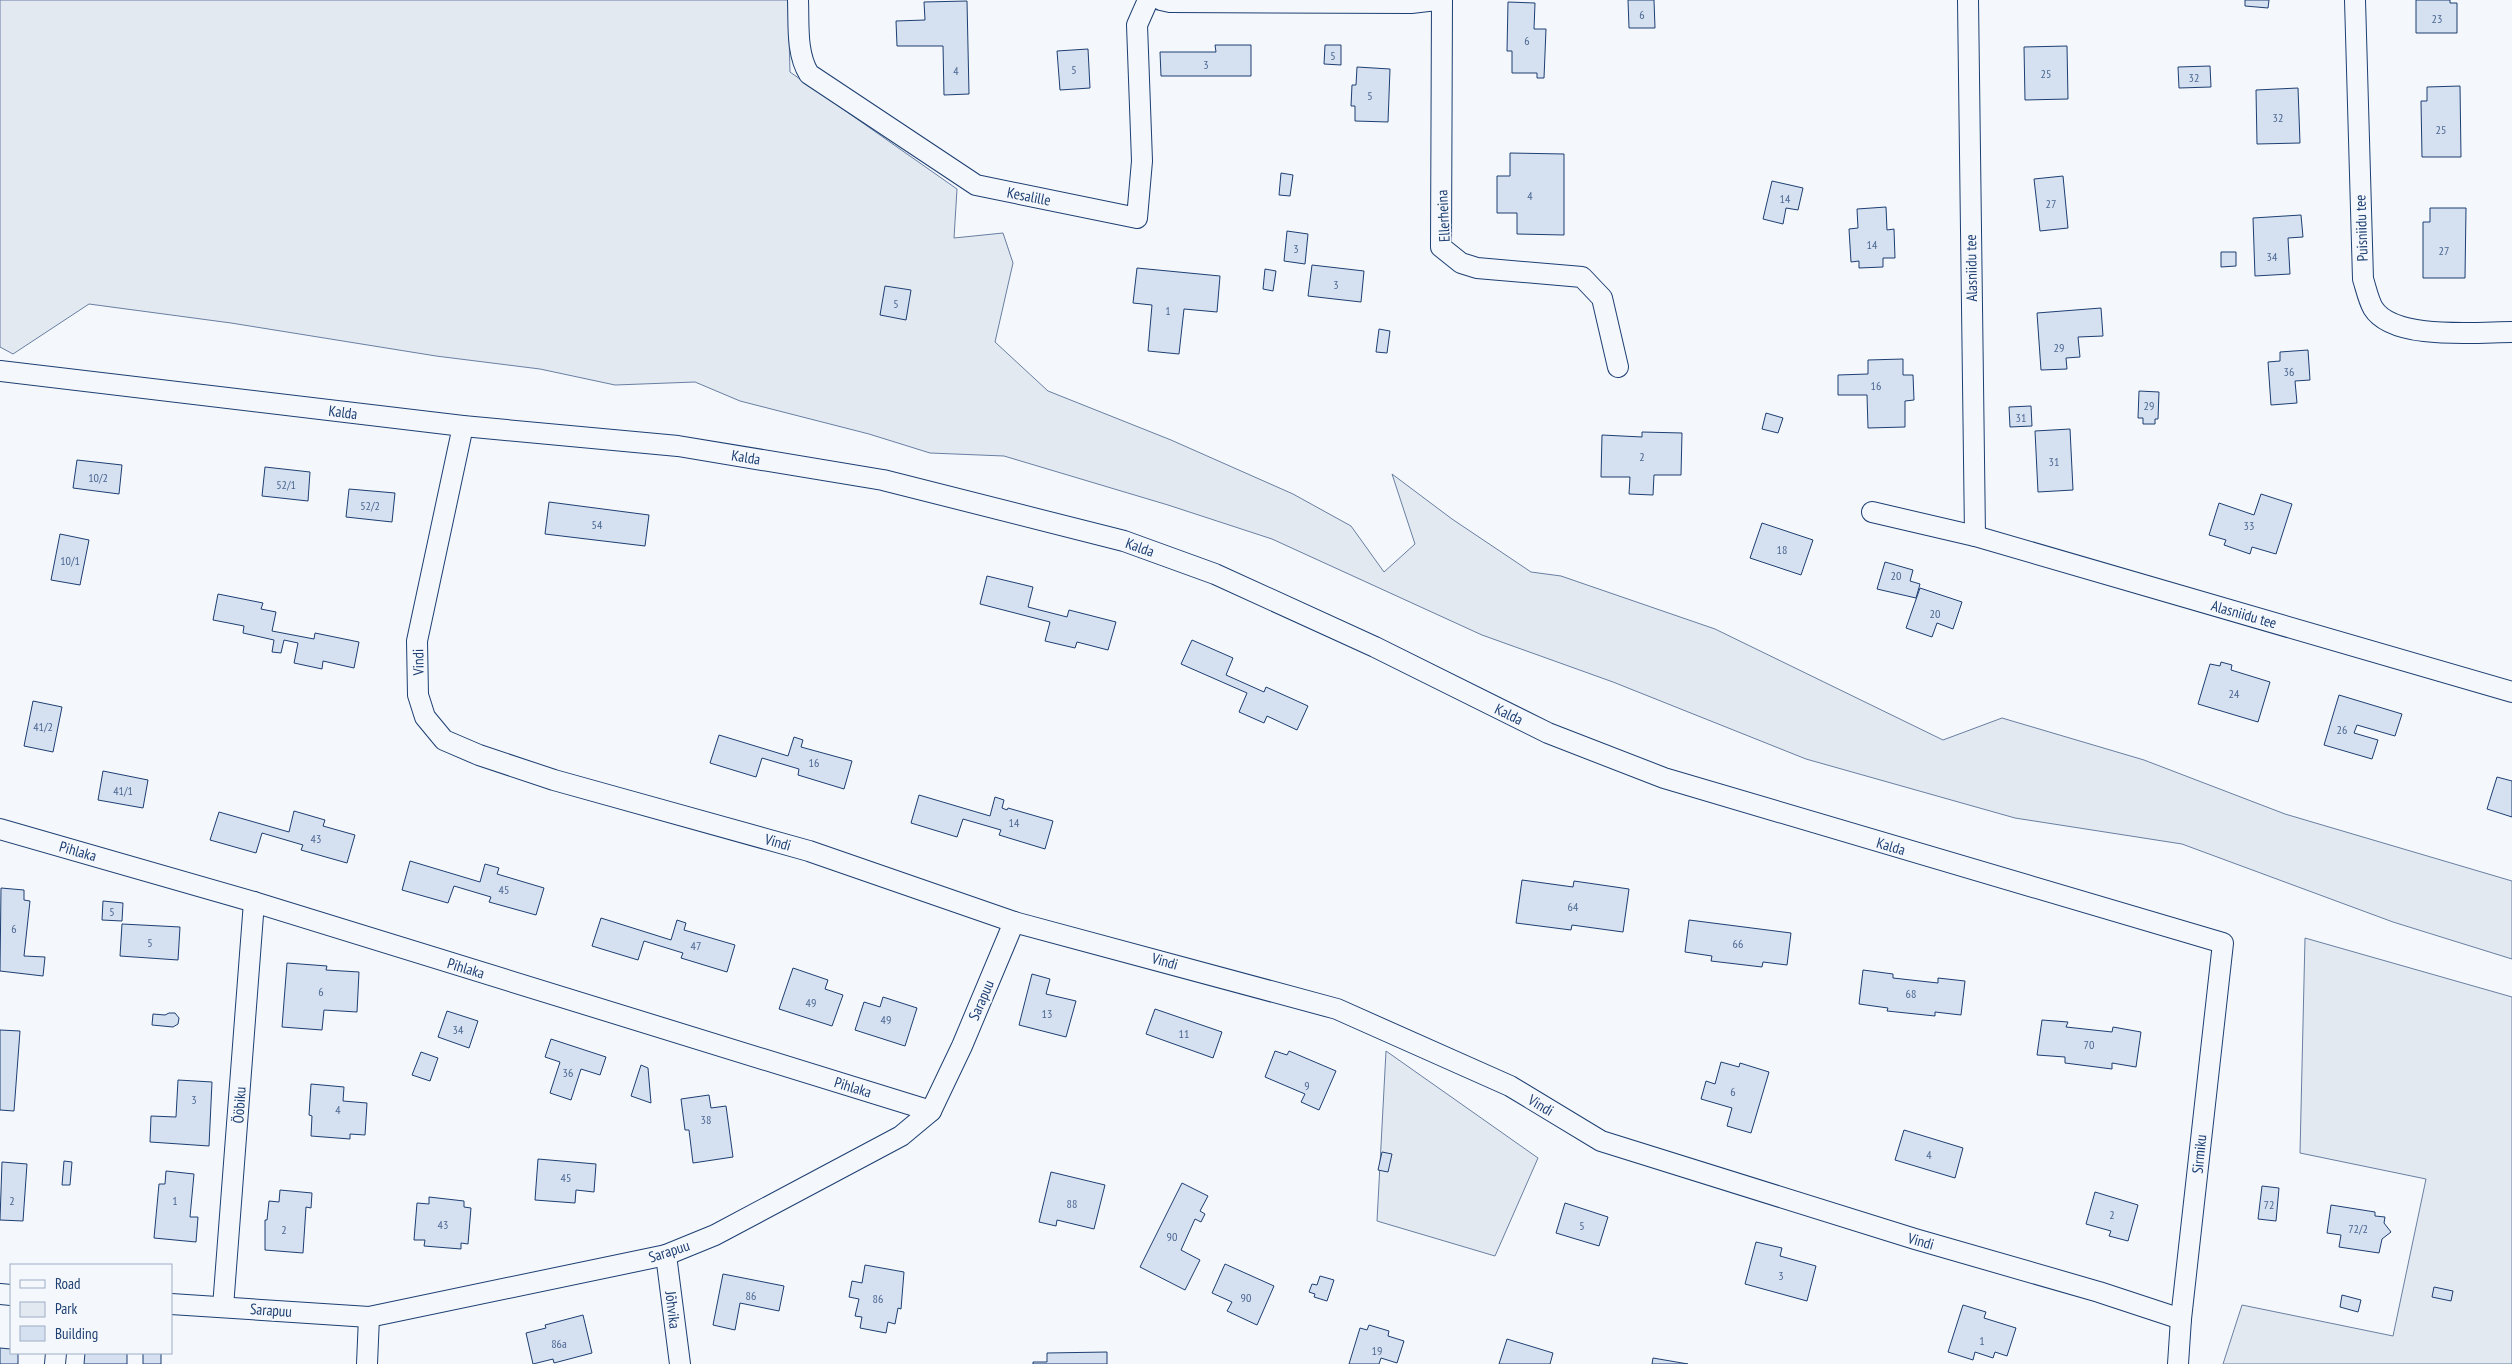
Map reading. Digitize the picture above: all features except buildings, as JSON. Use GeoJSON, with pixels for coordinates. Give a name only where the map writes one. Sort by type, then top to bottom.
{"type":"FeatureCollection","features":[{"type":"Feature","properties":{"kind":"street","name":"Kesalille"},"geometry":{"type":"LineString","coordinates":[[798,0],[800,43],[804,66],[809,74],[976,185],[1137,218],[1142,161],[1137,25],[1148,0]]}},
{"type":"Feature","properties":{"kind":"street"},"geometry":{"type":"LineString","coordinates":[[1161,0],[1170,2],[1382,3],[1437,0]]}},
{"type":"Feature","properties":{"kind":"street","name":"Ellerheina"},"geometry":{"type":"LineString","coordinates":[[1442,0],[1441,247],[1461,263],[1477,268],[1582,277],[1602,298],[1618,367]]}},
{"type":"Feature","properties":{"kind":"street","name":"Alasniidu tee"},"geometry":{"type":"LineString","coordinates":[[1968,0],[1975,536]]}},
{"type":"Feature","properties":{"kind":"street","name":"Puisniidu tee"},"geometry":{"type":"LineString","coordinates":[[2355,0],[2363,279],[2374,309],[2392,323],[2422,333],[2512,332]]}},
{"type":"Feature","properties":{"kind":"street","name":"Kalda"},"geometry":{"type":"LineString","coordinates":[[0,371],[463,426],[678,446],[865,477],[1124,541],[1215,574],[1375,647],[1548,734],[1664,778],[2223,944]]}},
{"type":"Feature","properties":{"kind":"street","name":"Vindi"},"geometry":{"type":"LineString","coordinates":[[463,426],[417,641],[418,695],[425,717],[444,740],[479,756],[554,780],[809,851],[1014,922],[1337,1009],[1510,1086],[1601,1141],[1915,1239],[2099,1292],[2181,1319]]}},
{"type":"Feature","properties":{"kind":"street","name":"Alasniidu tee"},"geometry":{"type":"LineString","coordinates":[[1872,512],[1975,536],[2512,692]]}},
{"type":"Feature","properties":{"kind":"street","name":"Pihlaka"},"geometry":{"type":"LineString","coordinates":[[0,829],[254,902],[931,1111]]}},
{"type":"Feature","properties":{"kind":"street","name":"Ööbiku"},"geometry":{"type":"LineString","coordinates":[[223,1307],[254,902]]}},
{"type":"Feature","properties":{"kind":"street","name":"Sarapuu"},"geometry":{"type":"LineString","coordinates":[[172,1304],[369,1317],[666,1255],[715,1235],[901,1136],[931,1111],[962,1046],[1014,922]]}},
{"type":"Feature","properties":{"kind":"street","name":"Sirmiku"},"geometry":{"type":"LineString","coordinates":[[2178,1364],[2181,1319],[2223,944]]}},
{"type":"Feature","properties":{"kind":"street","name":"Jõhvika"},"geometry":{"type":"LineString","coordinates":[[666,1255],[680,1364]]}},
{"type":"Feature","properties":{"kind":"street"},"geometry":{"type":"LineString","coordinates":[[367,1364],[369,1317]]}},
{"type":"Feature","properties":{"kind":"green space"},"geometry":{"type":"Polygon","coordinates":[[[0,0],[788,0],[790,72],[957,189],[954,238],[1003,233],[1013,263],[995,342],[1048,391],[1171,440],[1293,494],[1351,526],[1384,572],[1415,544],[1392,474],[1452,519],[1531,572],[1561,576],[1715,629],[1943,740],[2002,718],[2144,760],[2285,814],[2512,881],[2512,959],[2393,922],[2182,844],[2015,818],[1806,759],[1613,682],[1482,635],[1272,539],[1168,505],[1004,456],[930,453],[869,434],[740,401],[695,382],[615,385],[540,369],[436,356],[231,323],[89,304],[13,354],[0,347],[0,0]]]}},
{"type":"Feature","properties":{"kind":"green space"},"geometry":{"type":"Polygon","coordinates":[[[2305,938],[2512,997],[2512,1364],[2223,1364],[2242,1305],[2393,1336],[2426,1179],[2300,1153],[2305,938]]]}},
{"type":"Feature","properties":{"kind":"green space"},"geometry":{"type":"Polygon","coordinates":[[[1386,1051],[1538,1158],[1495,1256],[1377,1221],[1386,1051]]]}}]}
